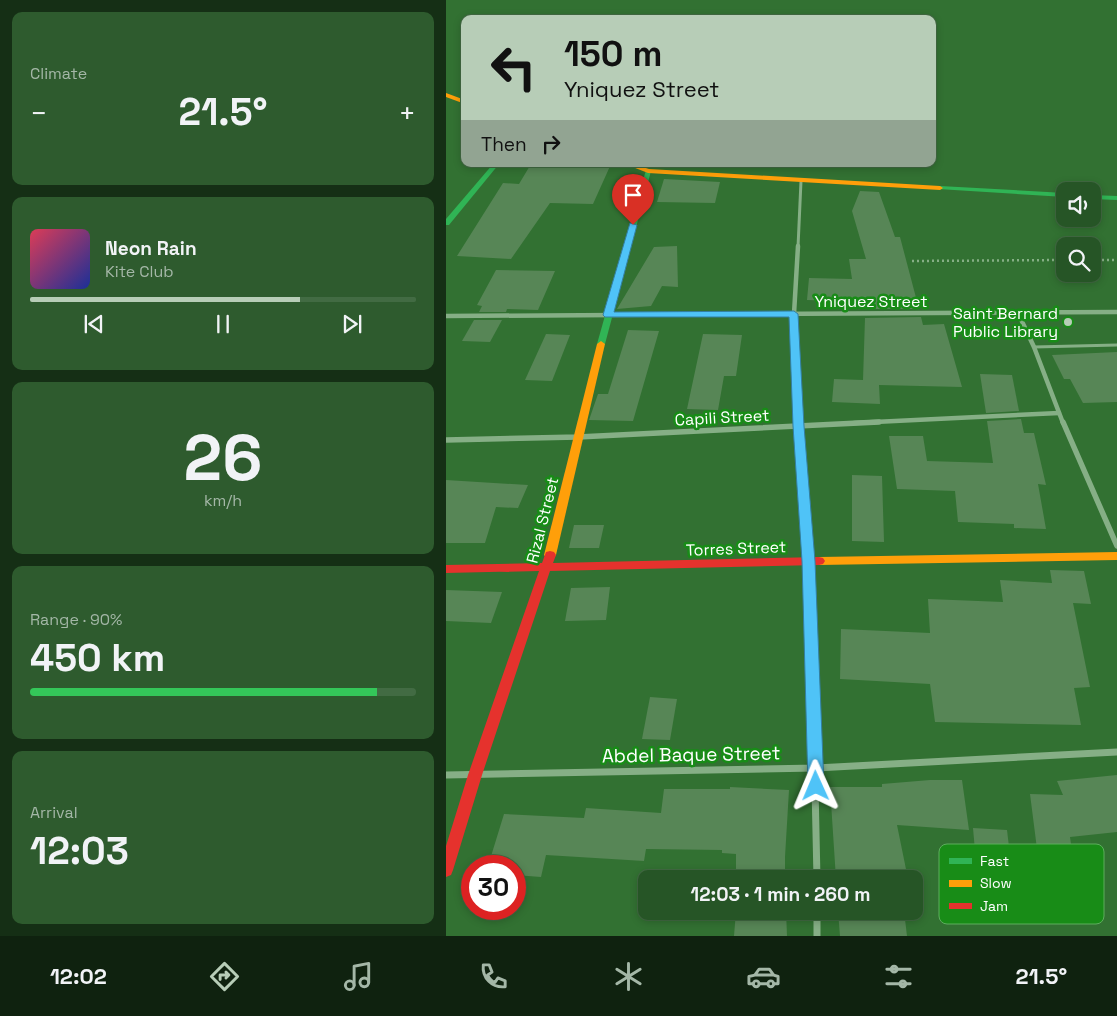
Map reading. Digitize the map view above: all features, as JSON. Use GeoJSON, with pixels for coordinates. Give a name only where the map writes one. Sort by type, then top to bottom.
{"type":"FeatureCollection","features":[{"type":"Feature","properties":{"kind":"street"},"geometry":{"type":"LineString","coordinates":[[446,95],[461,101]]}},
{"type":"Feature","properties":{"kind":"street"},"geometry":{"type":"LineString","coordinates":[[446,223],[493,167]]}},
{"type":"Feature","properties":{"kind":"street"},"geometry":{"type":"LineString","coordinates":[[637,167],[648,171],[1056,195]]}},
{"type":"Feature","properties":{"kind":"street","name":"Rizal Street"},"geometry":{"type":"LineString","coordinates":[[446,870],[475,775],[546,568],[608,315],[648,171]]}},
{"type":"Feature","properties":{"kind":"street"},"geometry":{"type":"LineString","coordinates":[[801,181],[794,314],[799,426],[809,561],[816,768],[817,870]]}},
{"type":"Feature","properties":{"kind":"street"},"geometry":{"type":"LineString","coordinates":[[1101,198],[1116,200]]}},
{"type":"Feature","properties":{"kind":"street","name":"Yniquez Street"},"geometry":{"type":"LineString","coordinates":[[446,316],[1117,312]]}},
{"type":"Feature","properties":{"kind":"street"},"geometry":{"type":"LineString","coordinates":[[1018,313],[1117,546]]}},
{"type":"Feature","properties":{"kind":"street","name":"Capili Street"},"geometry":{"type":"LineString","coordinates":[[446,440],[578,436],[1059,413]]}},
{"type":"Feature","properties":{"kind":"street","name":"Torres Street"},"geometry":{"type":"LineString","coordinates":[[446,569],[1117,556]]}},
{"type":"Feature","properties":{"kind":"street","name":"Abdel Baque Street"},"geometry":{"type":"LineString","coordinates":[[446,775],[816,768],[1117,752]]}},
{"type":"Feature","properties":{"kind":"street"},"geometry":{"type":"LineString","coordinates":[[817,920],[817,936]]}},
{"type":"Feature","properties":{"kind":"lane"},"geometry":{"type":"LineString","coordinates":[[1034,347],[1117,345]]}},
{"type":"Feature","properties":{"kind":"path"},"geometry":{"type":"LineString","coordinates":[[912,261],[1056,260]]}},
{"type":"Feature","properties":{"kind":"path"},"geometry":{"type":"LineString","coordinates":[[1101,260],[1117,260]]}},
{"type":"Feature","properties":{"kind":"building"},"geometry":{"type":"Polygon","coordinates":[[[529,167],[610,167],[593,204],[550,203],[511,259],[457,256],[503,183],[519,184],[529,167]]]}},
{"type":"Feature","properties":{"kind":"building"},"geometry":{"type":"Polygon","coordinates":[[[664,179],[720,182],[715,203],[657,202],[664,179]]]}},
{"type":"Feature","properties":{"kind":"building"},"geometry":{"type":"Polygon","coordinates":[[[860,191],[879,192],[895,237],[900,237],[919,309],[865,309],[865,302],[807,300],[809,278],[852,279],[849,259],[866,259],[852,211],[860,191]]]}},
{"type":"Feature","properties":{"kind":"building"},"geometry":{"type":"Polygon","coordinates":[[[677,246],[678,287],[662,286],[651,306],[617,309],[654,247],[677,246]]]}},
{"type":"Feature","properties":{"kind":"building"},"geometry":{"type":"Polygon","coordinates":[[[496,270],[555,271],[538,310],[507,309],[506,312],[479,312],[482,306],[477,305],[496,270]]]}},
{"type":"Feature","properties":{"kind":"building"},"geometry":{"type":"Polygon","coordinates":[[[921,317],[923,325],[944,324],[962,387],[879,385],[880,404],[832,402],[834,379],[863,380],[865,318],[921,317]]]}},
{"type":"Feature","properties":{"kind":"building"},"geometry":{"type":"Polygon","coordinates":[[[474,320],[502,320],[490,342],[462,341],[474,320]]]}},
{"type":"Feature","properties":{"kind":"building"},"geometry":{"type":"Polygon","coordinates":[[[628,330],[659,331],[633,421],[589,420],[598,394],[608,394],[628,330]]]}},
{"type":"Feature","properties":{"kind":"building"},"geometry":{"type":"Polygon","coordinates":[[[546,334],[570,335],[552,381],[525,380],[546,334]]]}},
{"type":"Feature","properties":{"kind":"building"},"geometry":{"type":"Polygon","coordinates":[[[703,334],[742,335],[736,376],[724,376],[718,410],[687,409],[703,334]]]}},
{"type":"Feature","properties":{"kind":"building"},"geometry":{"type":"Polygon","coordinates":[[[1117,352],[1117,402],[1083,403],[1070,379],[1064,379],[1052,355],[1117,352]]]}},
{"type":"Feature","properties":{"kind":"building"},"geometry":{"type":"Polygon","coordinates":[[[980,374],[1012,375],[1019,411],[986,413],[980,374]]]}},
{"type":"Feature","properties":{"kind":"building"},"geometry":{"type":"Polygon","coordinates":[[[1021,419],[1024,433],[1034,433],[1046,485],[1038,484],[1046,529],[1014,528],[1014,524],[958,522],[955,491],[897,489],[889,436],[923,436],[927,461],[993,463],[987,421],[1021,419]]]}},
{"type":"Feature","properties":{"kind":"building"},"geometry":{"type":"Polygon","coordinates":[[[852,475],[882,476],[884,542],[852,541],[852,475]]]}},
{"type":"Feature","properties":{"kind":"building"},"geometry":{"type":"Polygon","coordinates":[[[446,480],[528,485],[518,508],[496,507],[485,543],[446,543],[446,480]]]}},
{"type":"Feature","properties":{"kind":"building"},"geometry":{"type":"Polygon","coordinates":[[[574,525],[604,525],[599,548],[569,548],[574,525]]]}},
{"type":"Feature","properties":{"kind":"building"},"geometry":{"type":"Polygon","coordinates":[[[1050,570],[1084,571],[1091,604],[1073,603],[1090,687],[1074,688],[1081,725],[935,722],[930,684],[840,679],[841,629],[930,633],[928,599],[1003,602],[1000,580],[1052,583],[1050,570]]]}},
{"type":"Feature","properties":{"kind":"building"},"geometry":{"type":"Polygon","coordinates":[[[610,587],[606,620],[565,621],[571,588],[610,587]]]}},
{"type":"Feature","properties":{"kind":"building"},"geometry":{"type":"Polygon","coordinates":[[[446,590],[502,592],[491,623],[446,621],[446,590]]]}},
{"type":"Feature","properties":{"kind":"building"},"geometry":{"type":"Polygon","coordinates":[[[650,697],[677,699],[670,740],[642,739],[650,697]]]}},
{"type":"Feature","properties":{"kind":"building"},"geometry":{"type":"Polygon","coordinates":[[[1117,775],[1117,832],[1070,837],[1071,844],[1036,844],[1030,794],[1063,795],[1057,781],[1117,775]]]}},
{"type":"Feature","properties":{"kind":"building"},"geometry":{"type":"Polygon","coordinates":[[[930,780],[962,780],[969,830],[897,825],[906,870],[835,870],[830,787],[882,787],[882,784],[930,780]]]}},
{"type":"Feature","properties":{"kind":"building"},"geometry":{"type":"Polygon","coordinates":[[[730,787],[789,790],[785,870],[736,870],[736,854],[722,853],[722,850],[646,849],[644,861],[546,855],[541,877],[526,876],[526,855],[491,855],[504,814],[584,818],[586,808],[661,813],[664,789],[730,789],[730,787]]]}},
{"type":"Feature","properties":{"kind":"building"},"geometry":{"type":"Polygon","coordinates":[[[973,828],[1007,830],[1009,844],[974,844],[973,828]]]}},
{"type":"Feature","properties":{"kind":"building"},"geometry":{"type":"Polygon","coordinates":[[[735,920],[786,920],[787,936],[734,936],[735,920]]]}},
{"type":"Feature","properties":{"kind":"building"},"geometry":{"type":"Polygon","coordinates":[[[839,920],[905,920],[907,936],[840,936],[839,920]]]}},
{"type":"Feature","properties":{"kind":"traffic: fast"},"geometry":{"type":"LineString","coordinates":[[446,223],[493,167]]}},
{"type":"Feature","properties":{"kind":"traffic: fast"},"geometry":{"type":"LineString","coordinates":[[601,344],[648,171]]}},
{"type":"Feature","properties":{"kind":"traffic: fast"},"geometry":{"type":"LineString","coordinates":[[940,188],[1056,194]]}},
{"type":"Feature","properties":{"kind":"traffic: fast"},"geometry":{"type":"LineString","coordinates":[[1101,197],[1117,198]]}},
{"type":"Feature","properties":{"kind":"traffic: slow"},"geometry":{"type":"LineString","coordinates":[[446,95],[461,101]]}},
{"type":"Feature","properties":{"kind":"traffic: slow"},"geometry":{"type":"LineString","coordinates":[[637,167],[648,171],[940,188]]}},
{"type":"Feature","properties":{"kind":"traffic: slow"},"geometry":{"type":"LineString","coordinates":[[550,555],[601,344]]}},
{"type":"Feature","properties":{"kind":"traffic: slow"},"geometry":{"type":"LineString","coordinates":[[819,561],[1117,556]]}},
{"type":"Feature","properties":{"kind":"traffic: jam"},"geometry":{"type":"LineString","coordinates":[[446,870],[475,775],[550,555]]}},
{"type":"Feature","properties":{"kind":"traffic: jam"},"geometry":{"type":"LineString","coordinates":[[446,569],[819,561]]}},
{"type":"Feature","properties":{"kind":"place","name":"Saint Bernard Public Library"},"geometry":{"type":"Point","coordinates":[1068,322]}},
{"type":"Feature","properties":{"kind":"route"},"geometry":{"type":"LineString","coordinates":[[633,225],[608,315],[794,314],[799,426],[809,561],[816,786]]}}]}
